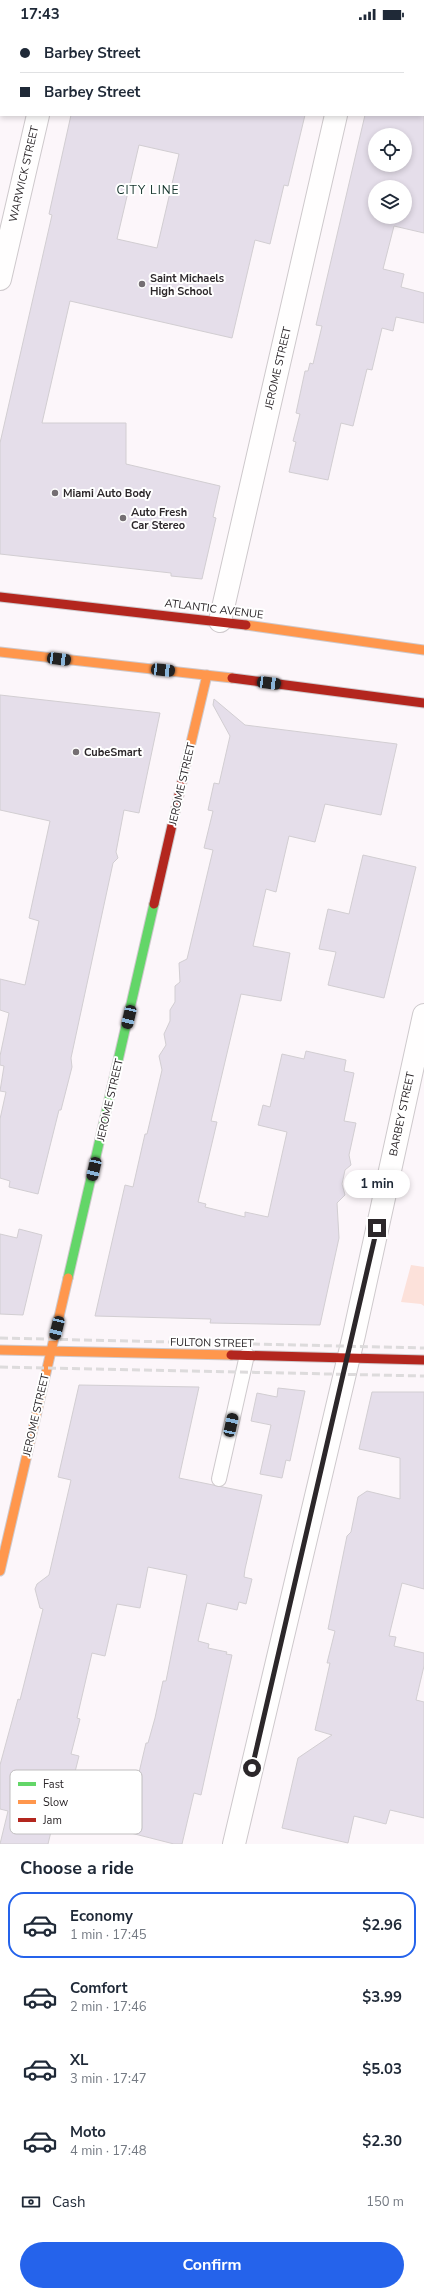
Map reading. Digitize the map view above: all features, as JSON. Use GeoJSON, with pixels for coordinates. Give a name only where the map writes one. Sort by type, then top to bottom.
{"type":"FeatureCollection","features":[{"type":"Feature","properties":{"kind":"street","name":"WARWICK STREET"},"geometry":{"type":"LineString","coordinates":[[0,279],[38,116]]}},
{"type":"Feature","properties":{"kind":"street","name":"JEROME STREET"},"geometry":{"type":"LineString","coordinates":[[220,620],[336,116]]}},
{"type":"Feature","properties":{"kind":"street","name":"ATLANTIC AVENUE"},"geometry":{"type":"LineString","coordinates":[[0,597],[220,620],[424,650]]}},
{"type":"Feature","properties":{"kind":"street"},"geometry":{"type":"LineString","coordinates":[[0,652],[208,675],[424,703]]}},
{"type":"Feature","properties":{"kind":"street","name":"JEROME STREET"},"geometry":{"type":"LineString","coordinates":[[0,1571],[208,675]]}},
{"type":"Feature","properties":{"kind":"street","name":"BARBEY STREET"},"geometry":{"type":"LineString","coordinates":[[234,1844],[348,1358],[424,1015]]}},
{"type":"Feature","properties":{"kind":"street","name":"FULTON STREET"},"geometry":{"type":"LineString","coordinates":[[0,1350],[424,1360]]}},
{"type":"Feature","properties":{"kind":"lane"},"geometry":{"type":"LineString","coordinates":[[219,1479],[247,1355]]}},
{"type":"Feature","properties":{"kind":"shaded area"},"geometry":{"type":"Polygon","coordinates":[[[411,1265],[424,1267],[424,1306],[421,1304],[401,1302],[411,1265]]]}},
{"type":"Feature","properties":{"kind":"building"},"geometry":{"type":"Polygon","coordinates":[[[71,116],[305,116],[288,186],[284,185],[270,244],[255,240],[232,338],[70,301],[42,423],[126,423],[126,464],[220,486],[213,517],[216,518],[202,579],[171,576],[171,573],[0,554],[0,443],[52,215],[49,214],[71,116]],[[139,145],[117,239],[157,248],[179,154],[139,145]]]}},
{"type":"Feature","properties":{"kind":"building"},"geometry":{"type":"Polygon","coordinates":[[[365,116],[424,116],[424,233],[394,226],[383,269],[404,274],[401,287],[424,293],[424,323],[396,317],[393,331],[382,328],[372,370],[367,369],[353,426],[341,423],[328,480],[289,472],[296,442],[293,441],[300,414],[296,413],[305,371],[308,371],[310,363],[313,364],[322,326],[316,325],[365,116]]]}},
{"type":"Feature","properties":{"kind":"building"},"geometry":{"type":"Polygon","coordinates":[[[0,695],[160,713],[139,813],[124,810],[116,852],[118,858],[113,863],[71,1058],[72,1067],[61,1110],[59,1110],[38,1194],[9,1187],[10,1181],[0,1178],[0,1119],[6,1092],[0,1091],[4,1066],[0,1065],[0,1056],[9,1013],[0,1010],[0,979],[25,985],[39,921],[29,918],[50,821],[0,810],[0,695]]]}},
{"type":"Feature","properties":{"kind":"building"},"geometry":{"type":"Polygon","coordinates":[[[214,699],[245,725],[397,744],[381,815],[325,804],[315,842],[289,836],[276,892],[266,889],[253,946],[290,953],[281,1001],[241,994],[211,1121],[217,1122],[198,1202],[206,1204],[205,1207],[245,1217],[245,1212],[268,1217],[287,1132],[258,1125],[263,1105],[270,1107],[282,1054],[304,1059],[306,1051],[346,1060],[344,1071],[354,1073],[344,1121],[356,1123],[349,1155],[351,1165],[345,1170],[342,1184],[345,1195],[337,1203],[339,1238],[320,1325],[210,1323],[211,1319],[95,1316],[125,1185],[133,1187],[145,1134],[147,1134],[162,1070],[159,1056],[166,1045],[164,1034],[170,1021],[170,1010],[175,1002],[175,986],[180,982],[179,963],[187,959],[213,850],[204,848],[213,811],[208,810],[214,783],[219,784],[230,736],[213,705],[214,699]]]}},
{"type":"Feature","properties":{"kind":"building"},"geometry":{"type":"Polygon","coordinates":[[[363,855],[416,867],[384,998],[328,985],[336,952],[319,949],[328,909],[349,914],[363,855]]]}},
{"type":"Feature","properties":{"kind":"building"},"geometry":{"type":"Polygon","coordinates":[[[19,1229],[42,1235],[23,1315],[0,1314],[0,1234],[17,1238],[19,1229]]]}},
{"type":"Feature","properties":{"kind":"building"},"geometry":{"type":"Polygon","coordinates":[[[79,1385],[199,1387],[179,1478],[262,1495],[245,1569],[244,1577],[252,1579],[246,1604],[239,1602],[237,1610],[207,1603],[198,1641],[209,1644],[208,1648],[227,1652],[226,1654],[232,1655],[201,1795],[194,1793],[182,1844],[174,1844],[135,1834],[142,1834],[142,1770],[140,1770],[146,1743],[148,1743],[155,1718],[163,1681],[166,1681],[187,1575],[148,1567],[140,1608],[117,1604],[105,1656],[92,1653],[77,1718],[80,1719],[71,1754],[79,1756],[76,1770],[10,1770],[10,1834],[50,1834],[48,1844],[0,1844],[8,1811],[0,1809],[0,1765],[18,1699],[20,1700],[43,1609],[40,1608],[35,1589],[37,1584],[49,1575],[71,1480],[58,1477],[79,1385]]]}},
{"type":"Feature","properties":{"kind":"building"},"geometry":{"type":"Polygon","coordinates":[[[278,1388],[305,1391],[290,1461],[286,1460],[282,1478],[260,1474],[271,1425],[251,1421],[257,1393],[277,1397],[278,1388]]]}},
{"type":"Feature","properties":{"kind":"building"},"geometry":{"type":"Polygon","coordinates":[[[372,1392],[424,1392],[424,1589],[402,1583],[389,1636],[396,1637],[394,1646],[424,1653],[424,1666],[416,1700],[424,1702],[424,1818],[390,1810],[386,1824],[354,1816],[348,1843],[282,1828],[298,1758],[332,1735],[315,1730],[330,1663],[327,1663],[335,1631],[328,1629],[347,1536],[351,1532],[358,1497],[367,1491],[400,1499],[400,1458],[359,1449],[372,1392]]]}},
{"type":"Feature","properties":{"kind":"railway"},"geometry":{"type":"LineString","coordinates":[[0,1338],[424,1348]]}},
{"type":"Feature","properties":{"kind":"railway"},"geometry":{"type":"LineString","coordinates":[[0,1367],[424,1376]]}},
{"type":"Feature","properties":{"kind":"traffic: fast"},"geometry":{"type":"LineString","coordinates":[[68,1278],[154,904]]}},
{"type":"Feature","properties":{"kind":"traffic: slow"},"geometry":{"type":"LineString","coordinates":[[246,625],[424,650]]}},
{"type":"Feature","properties":{"kind":"traffic: slow"},"geometry":{"type":"LineString","coordinates":[[0,652],[232,678]]}},
{"type":"Feature","properties":{"kind":"traffic: slow"},"geometry":{"type":"LineString","coordinates":[[189,751],[207,675]]}},
{"type":"Feature","properties":{"kind":"traffic: slow"},"geometry":{"type":"LineString","coordinates":[[0,1571],[68,1278]]}},
{"type":"Feature","properties":{"kind":"traffic: slow"},"geometry":{"type":"LineString","coordinates":[[0,1350],[231,1355]]}},
{"type":"Feature","properties":{"kind":"traffic: jam"},"geometry":{"type":"LineString","coordinates":[[0,597],[246,625]]}},
{"type":"Feature","properties":{"kind":"traffic: jam"},"geometry":{"type":"LineString","coordinates":[[232,678],[424,703]]}},
{"type":"Feature","properties":{"kind":"traffic: jam"},"geometry":{"type":"LineString","coordinates":[[154,904],[189,751]]}},
{"type":"Feature","properties":{"kind":"traffic: jam"},"geometry":{"type":"LineString","coordinates":[[231,1355],[424,1360]]}},
{"type":"Feature","properties":{"kind":"place","name":"Saint Michaels High School"},"geometry":{"type":"Point","coordinates":[142,284]}},
{"type":"Feature","properties":{"kind":"place","name":"Miami Auto Body"},"geometry":{"type":"Point","coordinates":[55,493]}},
{"type":"Feature","properties":{"kind":"place","name":"Auto Fresh Car Stereo"},"geometry":{"type":"Point","coordinates":[123,518]}},
{"type":"Feature","properties":{"kind":"place","name":"CubeSmart"},"geometry":{"type":"Point","coordinates":[76,752]}},
{"type":"Feature","properties":{"kind":"district","name":"CITY LINE"},"geometry":{"type":"Point","coordinates":[148,190]}},
{"type":"Feature","properties":{"kind":"route"},"geometry":{"type":"LineString","coordinates":[[252,1768],[354,1335],[377,1228]]}}]}
